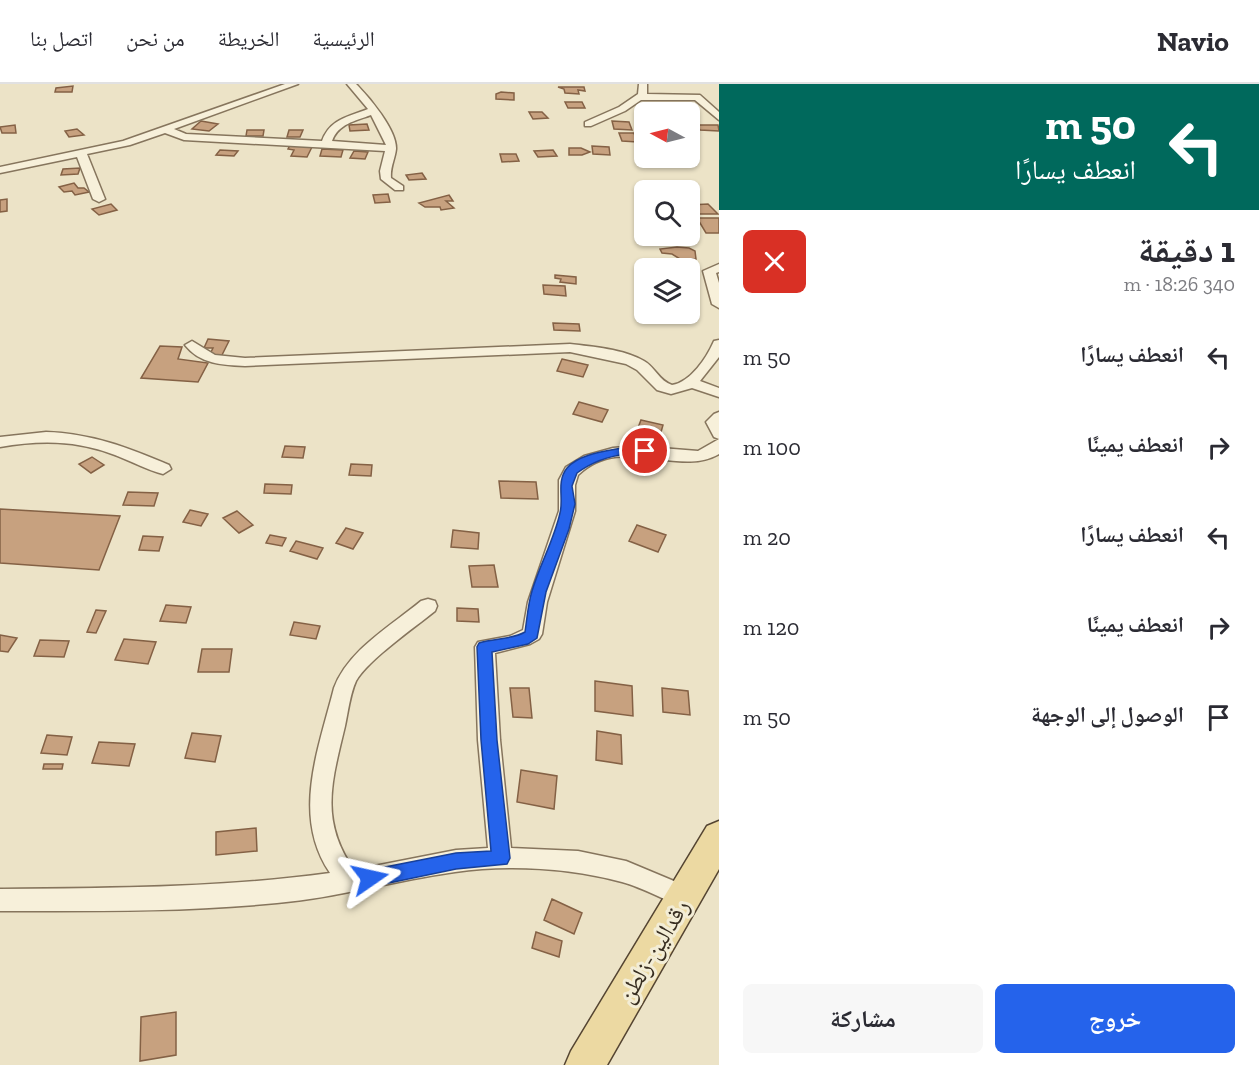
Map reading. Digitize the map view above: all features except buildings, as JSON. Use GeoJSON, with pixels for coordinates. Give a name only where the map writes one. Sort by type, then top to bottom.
{"type":"FeatureCollection","features":[{"type":"Feature","properties":{"kind":"main road","name":"رقدالين-زلطن"},"geometry":{"type":"LineString","coordinates":[[585,1065],[719,837]]}},
{"type":"Feature","properties":{"kind":"street"},"geometry":{"type":"LineString","coordinates":[[0,171],[126,143],[294,84]]}},
{"type":"Feature","properties":{"kind":"street"},"geometry":{"type":"LineString","coordinates":[[351,84],[389,136],[391,148],[384,172],[386,179],[399,188]]}},
{"type":"Feature","properties":{"kind":"street"},"geometry":{"type":"LineString","coordinates":[[588,124],[622,109],[639,97],[643,93],[643,84]]}},
{"type":"Feature","properties":{"kind":"street"},"geometry":{"type":"LineString","coordinates":[[639,97],[697,97],[719,117]]}},
{"type":"Feature","properties":{"kind":"street"},"geometry":{"type":"LineString","coordinates":[[326,144],[331,129],[372,111]]}},
{"type":"Feature","properties":{"kind":"street"},"geometry":{"type":"LineString","coordinates":[[166,130],[184,137]]}},
{"type":"Feature","properties":{"kind":"street"},"geometry":{"type":"LineString","coordinates":[[126,143],[184,137],[391,148]]}},
{"type":"Feature","properties":{"kind":"street"},"geometry":{"type":"LineString","coordinates":[[81,153],[99,199]]}},
{"type":"Feature","properties":{"kind":"street"},"geometry":{"type":"LineString","coordinates":[[719,268],[709,271],[719,304]]}},
{"type":"Feature","properties":{"kind":"street"},"geometry":{"type":"LineString","coordinates":[[192,345],[202,356],[216,360],[245,362],[570,348],[610,355],[639,364],[660,386],[676,389],[691,383],[719,348],[719,344]]}},
{"type":"Feature","properties":{"kind":"street"},"geometry":{"type":"LineString","coordinates":[[691,383],[719,393]]}},
{"type":"Feature","properties":{"kind":"street"},"geometry":{"type":"LineString","coordinates":[[719,417],[714,422],[719,434]]}},
{"type":"Feature","properties":{"kind":"street"},"geometry":{"type":"LineString","coordinates":[[0,442],[62,435],[93,440],[163,469]]}},
{"type":"Feature","properties":{"kind":"street"},"geometry":{"type":"LineString","coordinates":[[501,858],[489,740],[485,647],[504,645],[528,638],[532,634],[539,592],[563,529],[569,504],[568,478],[572,471],[584,462],[627,451],[699,456],[717,449],[719,444]]}},
{"type":"Feature","properties":{"kind":"street"},"geometry":{"type":"LineString","coordinates":[[349,882],[331,856],[323,830],[319,801],[344,688],[348,677],[364,658],[428,606]]}},
{"type":"Feature","properties":{"kind":"street"},"geometry":{"type":"LineString","coordinates":[[0,900],[217,897],[277,892],[349,882],[456,861],[501,858],[578,862],[626,872],[685,897]]}},
{"type":"Feature","properties":{"kind":"route"},"geometry":{"type":"LineString","coordinates":[[370,878],[456,861],[501,858],[489,740],[485,647],[504,645],[511,641],[528,638],[532,634],[539,592],[563,529],[569,504],[566,486],[572,471],[584,462],[595,458],[627,451],[645,451]]}}]}
